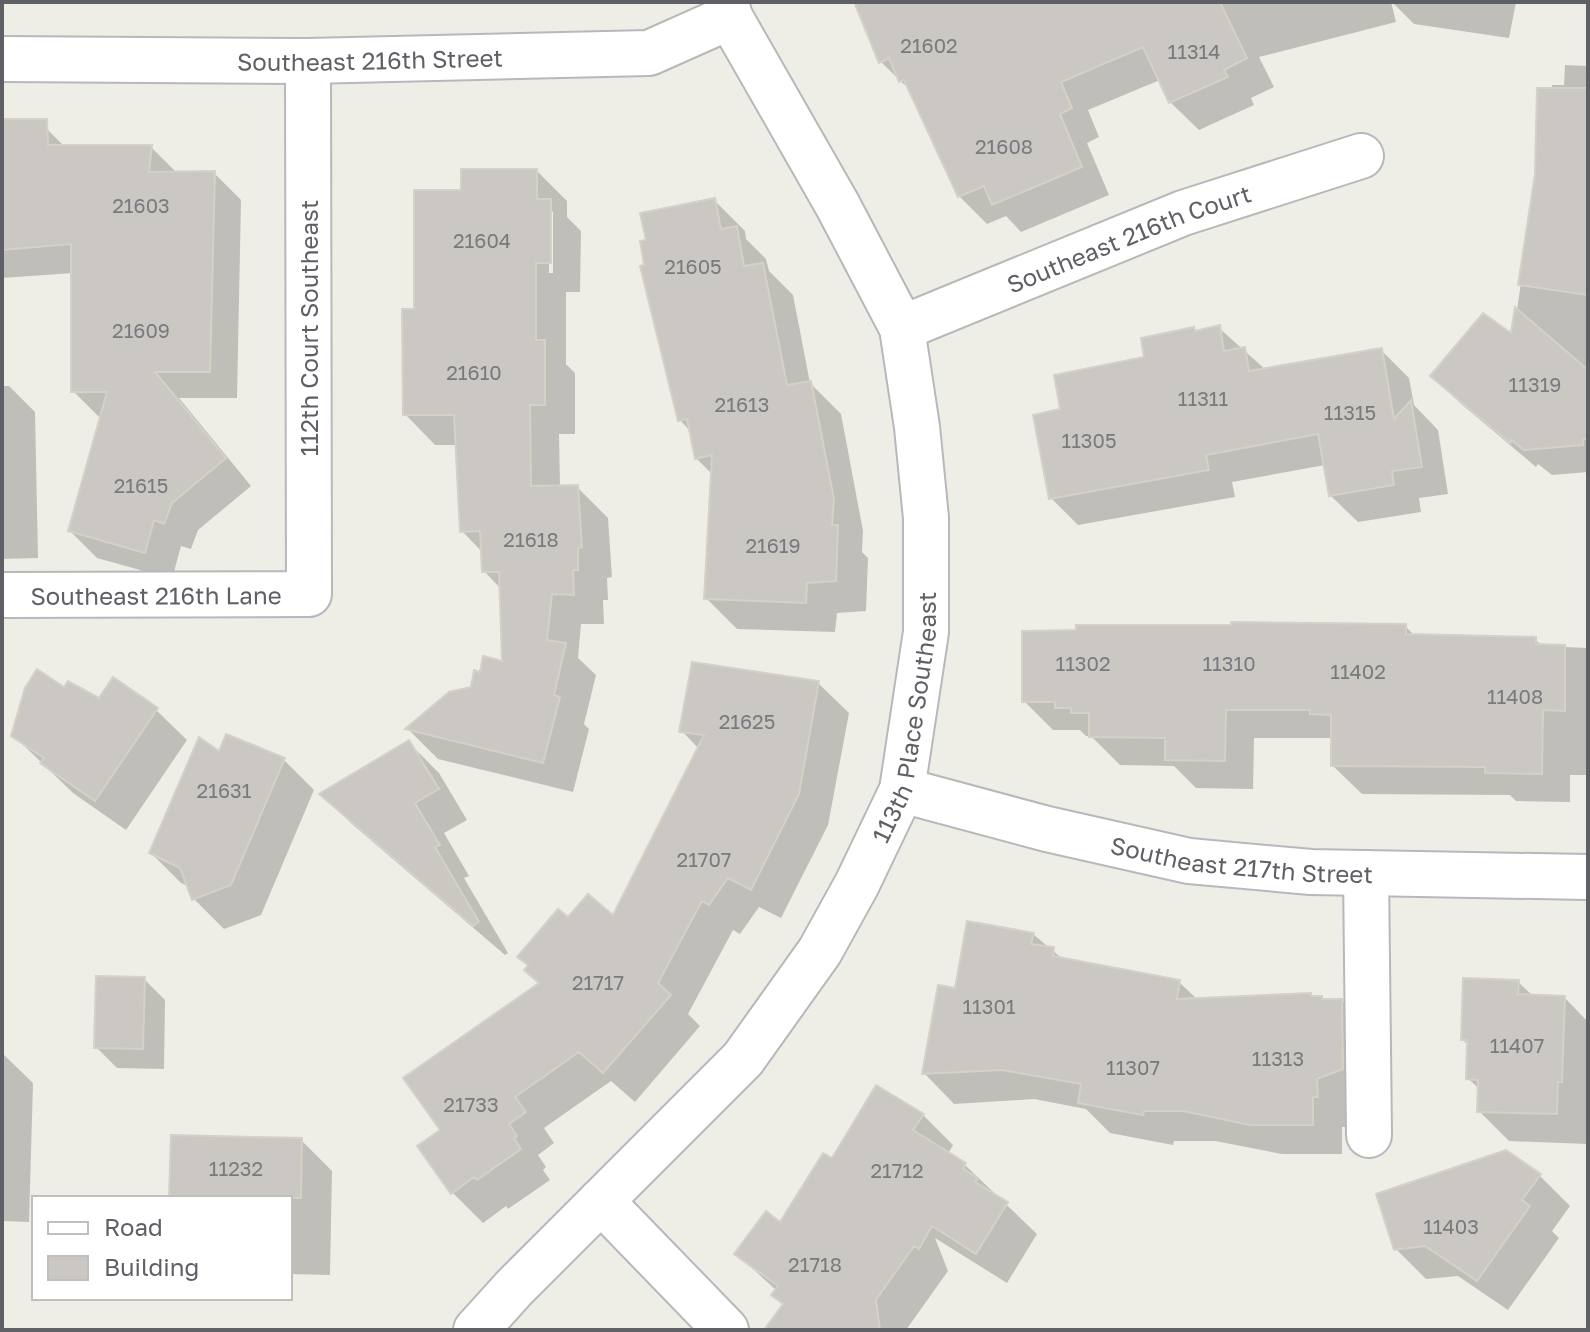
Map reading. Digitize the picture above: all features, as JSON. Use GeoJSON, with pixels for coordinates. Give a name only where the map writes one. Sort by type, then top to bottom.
{"type":"FeatureCollection","features":[{"type":"Feature","properties":{"kind":"street","name":"Southeast 216th Street"},"geometry":{"type":"LineString","coordinates":[[2,59],[308,61],[649,53],[728,10]]}},
{"type":"Feature","properties":{"kind":"street","name":"113th Place Southeast"},"geometry":{"type":"LineString","coordinates":[[476,1330],[743,1059],[820,951],[857,884],[902,790],[926,632],[926,518],[917,427],[902,328],[838,206],[728,10]]}},
{"type":"Feature","properties":{"kind":"street","name":"112th Court Southeast"},"geometry":{"type":"LineString","coordinates":[[308,61],[309,594]]}},
{"type":"Feature","properties":{"kind":"street","name":"Southeast 216th Court"},"geometry":{"type":"LineString","coordinates":[[902,328],[1183,213],[1361,156]]}},
{"type":"Feature","properties":{"kind":"street","name":"Southeast 216th Lane"},"geometry":{"type":"LineString","coordinates":[[2,595],[309,594]]}},
{"type":"Feature","properties":{"kind":"street","name":"Southeast 217th Street"},"geometry":{"type":"LineString","coordinates":[[902,790],[1047,829],[1189,861],[1311,872],[1588,877]]}},
{"type":"Feature","properties":{"kind":"street"},"geometry":{"type":"LineString","coordinates":[[1366,873],[1369,1135]]}},
{"type":"Feature","properties":{"kind":"street"},"geometry":{"type":"LineString","coordinates":[[601,1201],[726,1330]]}},
{"type":"Feature","properties":{"kind":"building"},"geometry":{"type":"Polygon","coordinates":[[[854,2],[1220,2],[1247,58],[1224,70],[1228,77],[1169,103],[1143,47],[1061,82],[1072,108],[1060,114],[1082,167],[992,205],[984,186],[958,197],[904,80],[899,82],[889,58],[879,63],[854,2]]]}},
{"type":"Feature","properties":{"kind":"building"},"geometry":{"type":"Polygon","coordinates":[[[1537,88],[1588,88],[1588,295],[1518,285],[1535,174],[1537,88]]]}},
{"type":"Feature","properties":{"kind":"building"},"geometry":{"type":"Polygon","coordinates":[[[2,119],[47,119],[48,145],[152,145],[149,172],[215,171],[210,372],[155,372],[226,458],[172,503],[164,524],[154,520],[145,553],[68,531],[107,392],[71,392],[71,244],[2,250],[2,119]]]}},
{"type":"Feature","properties":{"kind":"building"},"geometry":{"type":"Polygon","coordinates":[[[461,169],[537,169],[537,199],[551,199],[551,263],[536,263],[536,340],[545,340],[545,405],[530,405],[531,486],[578,485],[582,547],[578,548],[578,570],[573,570],[574,595],[552,594],[547,640],[566,643],[554,695],[560,697],[543,763],[405,729],[449,692],[471,687],[474,670],[480,672],[483,656],[502,661],[499,572],[482,572],[480,531],[460,532],[454,415],[403,415],[402,309],[414,309],[414,190],[461,190],[461,169]]]}},
{"type":"Feature","properties":{"kind":"building"},"geometry":{"type":"Polygon","coordinates":[[[715,198],[721,229],[737,226],[744,266],[763,263],[787,385],[811,381],[834,499],[832,525],[838,525],[836,581],[807,583],[806,603],[704,599],[712,455],[695,459],[687,419],[678,421],[640,266],[644,265],[640,241],[646,240],[640,213],[715,198]]]}},
{"type":"Feature","properties":{"kind":"building"},"geometry":{"type":"Polygon","coordinates":[[[1515,307],[1588,370],[1588,439],[1583,439],[1583,445],[1524,450],[1511,440],[1510,443],[1430,376],[1483,313],[1511,333],[1515,307]]]}},
{"type":"Feature","properties":{"kind":"building"},"geometry":{"type":"Polygon","coordinates":[[[1220,325],[1224,351],[1245,347],[1249,371],[1382,348],[1394,419],[1411,400],[1422,467],[1392,471],[1394,485],[1329,496],[1318,434],[1206,455],[1209,470],[1049,499],[1033,415],[1060,409],[1054,375],[1144,357],[1141,338],[1220,325]]]}},
{"type":"Feature","properties":{"kind":"building"},"geometry":{"type":"Polygon","coordinates":[[[1231,622],[1406,624],[1406,634],[1536,637],[1536,644],[1565,645],[1565,711],[1543,710],[1542,774],[1485,773],[1485,767],[1331,766],[1331,715],[1310,714],[1310,710],[1226,710],[1225,761],[1165,760],[1165,738],[1089,737],[1089,713],[1071,713],[1071,708],[1055,708],[1055,702],[1022,702],[1022,631],[1076,630],[1076,625],[1231,625],[1231,622]]]}},
{"type":"Feature","properties":{"kind":"building"},"geometry":{"type":"Polygon","coordinates":[[[692,662],[819,681],[799,794],[751,890],[728,878],[709,905],[702,901],[658,983],[671,995],[603,1073],[579,1052],[515,1097],[526,1112],[509,1124],[521,1149],[451,1194],[417,1146],[440,1130],[403,1078],[539,983],[524,970],[528,965],[517,957],[558,909],[568,917],[588,894],[613,915],[704,735],[679,732],[692,662]]]}},
{"type":"Feature","properties":{"kind":"building"},"geometry":{"type":"Polygon","coordinates":[[[37,669],[64,687],[68,681],[99,698],[113,677],[158,708],[95,801],[40,763],[44,758],[11,736],[25,688],[37,669]]]}},
{"type":"Feature","properties":{"kind":"building"},"geometry":{"type":"Polygon","coordinates":[[[226,734],[285,758],[231,885],[192,900],[180,868],[149,853],[199,737],[219,751],[226,734]]]}},
{"type":"Feature","properties":{"kind":"building"},"geometry":{"type":"Polygon","coordinates":[[[409,740],[439,789],[415,803],[440,845],[435,847],[479,922],[473,926],[319,794],[409,740]]]}},
{"type":"Feature","properties":{"kind":"building"},"geometry":{"type":"Polygon","coordinates":[[[967,921],[1034,933],[1031,944],[1054,947],[1053,956],[1180,980],[1177,999],[1311,993],[1311,996],[1322,996],[1322,999],[1342,999],[1343,1069],[1317,1079],[1318,1097],[1313,1097],[1313,1125],[1250,1125],[1183,1111],[1144,1111],[1143,1115],[1078,1103],[1081,1084],[1002,1070],[922,1074],[938,985],[955,988],[967,921]]]}},
{"type":"Feature","properties":{"kind":"building"},"geometry":{"type":"Polygon","coordinates":[[[96,976],[145,977],[143,1049],[94,1048],[96,976]]]}},
{"type":"Feature","properties":{"kind":"building"},"geometry":{"type":"Polygon","coordinates":[[[1463,978],[1519,980],[1518,994],[1565,996],[1562,1082],[1558,1082],[1557,1114],[1477,1112],[1478,1080],[1466,1079],[1467,1040],[1461,1040],[1463,978]]]}},
{"type":"Feature","properties":{"kind":"building"},"geometry":{"type":"Polygon","coordinates":[[[876,1085],[924,1114],[913,1130],[966,1163],[963,1169],[978,1178],[975,1182],[1008,1202],[976,1254],[932,1226],[919,1249],[914,1246],[876,1300],[880,1330],[764,1330],[783,1304],[771,1295],[778,1286],[734,1254],[766,1211],[780,1222],[823,1153],[832,1158],[876,1085]]]}},
{"type":"Feature","properties":{"kind":"building"},"geometry":{"type":"Polygon","coordinates":[[[171,1135],[302,1138],[301,1198],[169,1196],[171,1135]]]}},
{"type":"Feature","properties":{"kind":"building"},"geometry":{"type":"Polygon","coordinates":[[[1506,1150],[1541,1174],[1522,1200],[1530,1206],[1477,1281],[1425,1246],[1394,1250],[1376,1194],[1506,1150]]]}}]}
